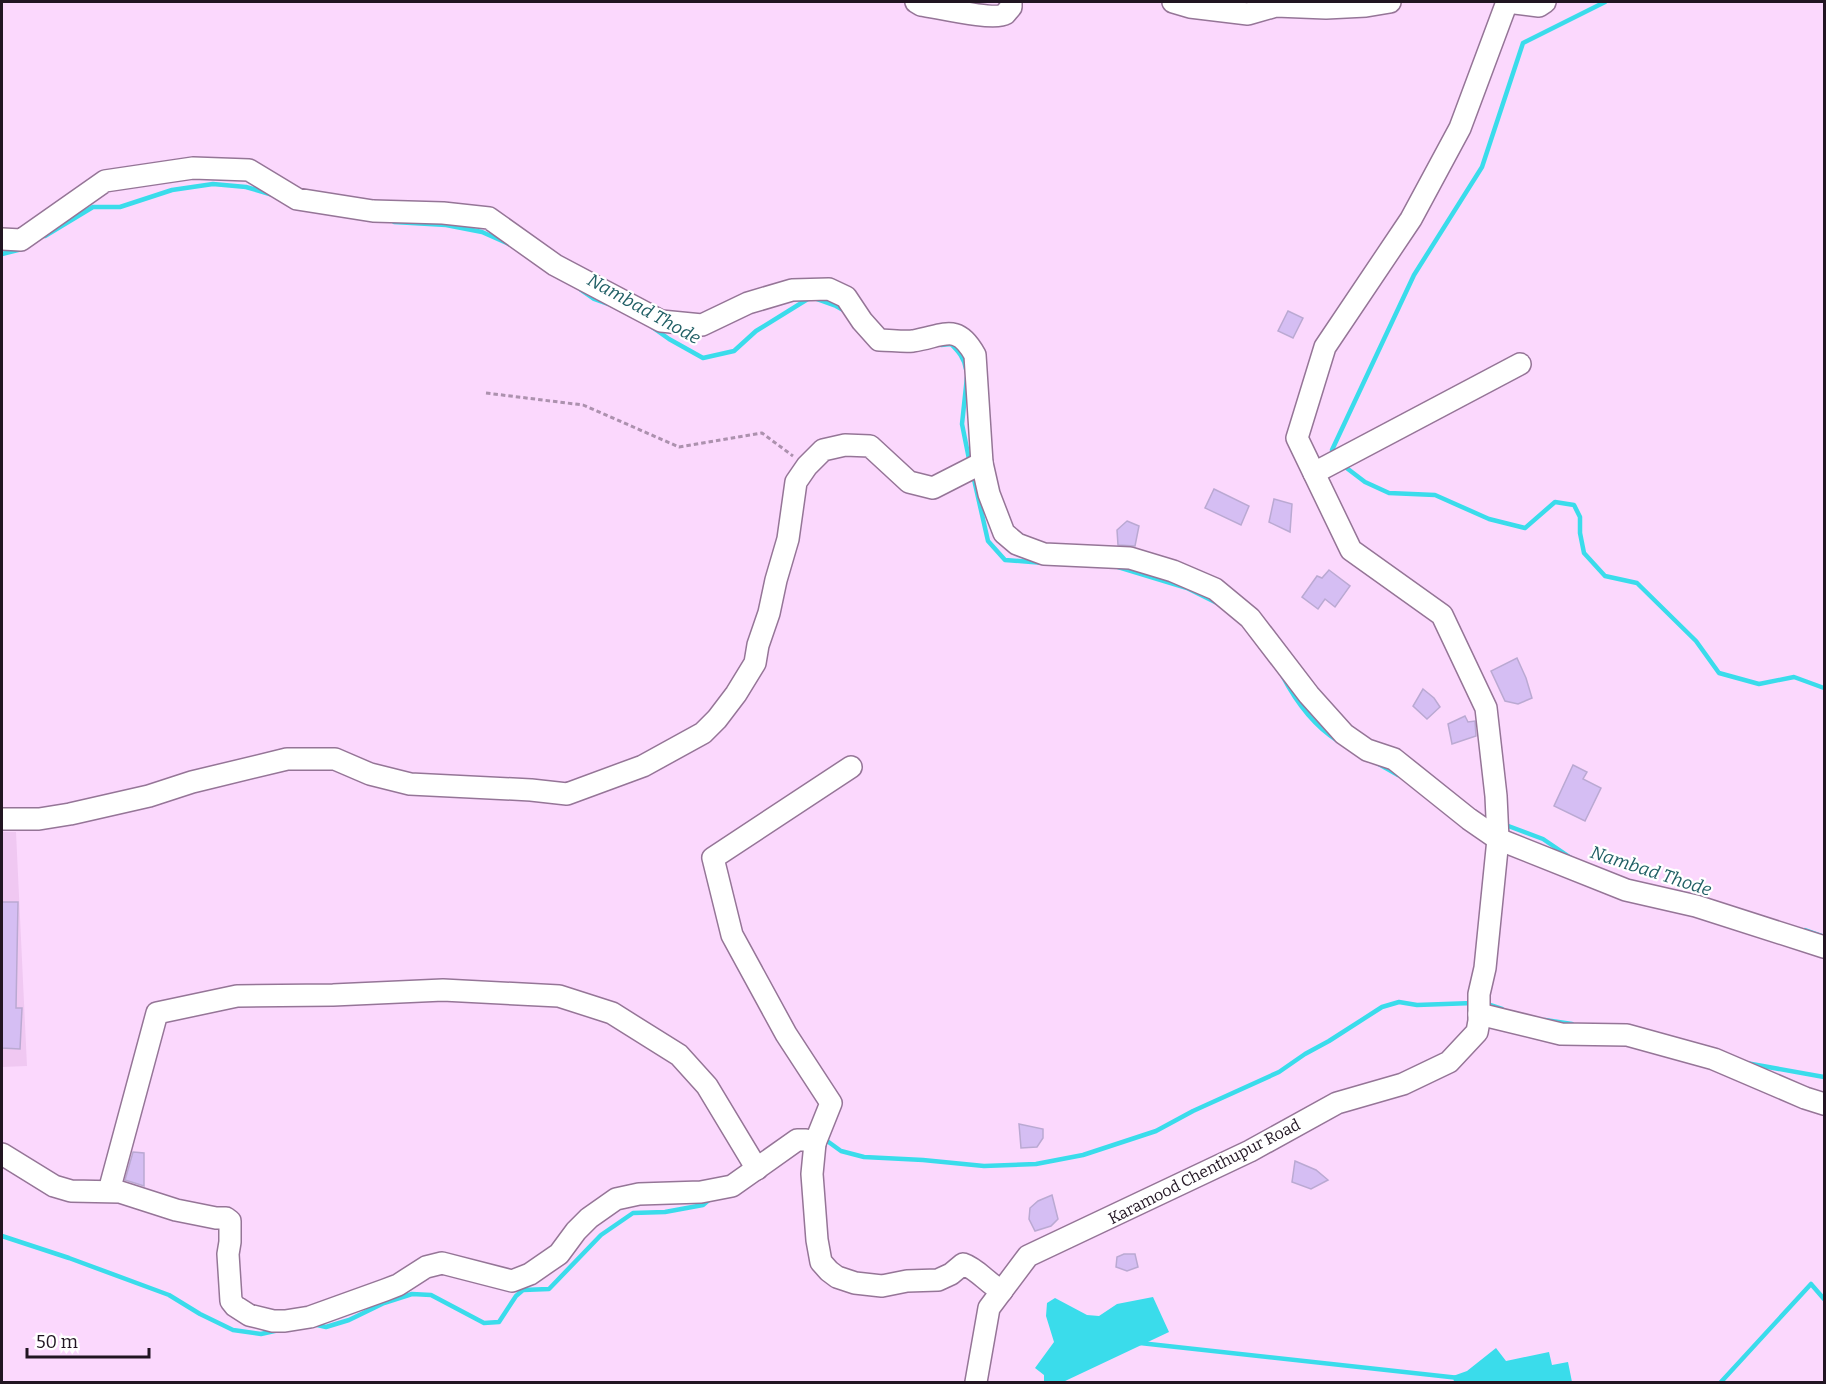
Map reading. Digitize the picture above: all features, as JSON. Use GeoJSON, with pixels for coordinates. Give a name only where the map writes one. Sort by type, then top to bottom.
{"type":"FeatureCollection","features":[{"type":"Feature","properties":{"kind":"street"},"geometry":{"type":"LineString","coordinates":[[916,2],[921,5],[990,16],[1004,15],[1011,7],[1011,2]]}},
{"type":"Feature","properties":{"kind":"street"},"geometry":{"type":"LineString","coordinates":[[1173,2],[1190,7],[1248,14],[1276,6],[1326,8],[1390,2]]}},
{"type":"Feature","properties":{"kind":"street"},"geometry":{"type":"LineString","coordinates":[[1507,2],[1542,4]]}},
{"type":"Feature","properties":{"kind":"street","name":"Karamood Chenthupur Road"},"geometry":{"type":"LineString","coordinates":[[976,1383],[989,1308],[1028,1256],[1250,1151],[1337,1103],[1403,1084],[1449,1062],[1477,1032],[1479,994],[1485,969],[1498,834],[1486,708],[1442,615],[1351,550],[1297,438],[1325,347],[1411,219],[1460,128],[1507,2]]}},
{"type":"Feature","properties":{"kind":"street"},"geometry":{"type":"LineString","coordinates":[[2,239],[21,240],[105,181],[193,168],[249,171],[297,199],[373,211],[443,213],[489,218],[555,265],[661,321],[702,325],[748,303],[792,290],[829,289],[846,297],[862,321],[879,340],[910,341],[953,333],[966,340],[975,355],[982,463],[989,494],[1004,533],[1017,544],[1044,554],[1130,558],[1173,571],[1215,589],[1250,618],[1309,695],[1344,734],[1367,750],[1394,759],[1469,819],[1626,890],[1696,906],[1824,947]]}},
{"type":"Feature","properties":{"kind":"street"},"geometry":{"type":"LineString","coordinates":[[1314,473],[1520,364]]}},
{"type":"Feature","properties":{"kind":"street"},"geometry":{"type":"LineString","coordinates":[[2,819],[39,819],[70,814],[149,796],[192,782],[287,759],[335,759],[370,774],[410,784],[567,794],[643,766],[702,733],[717,719],[746,680],[755,663],[781,566],[792,517],[796,482],[807,466],[823,450],[850,445],[870,447],[909,482],[933,488],[982,463]]}},
{"type":"Feature","properties":{"kind":"street"},"geometry":{"type":"LineString","coordinates":[[851,767],[713,858],[732,935],[786,1034],[831,1103],[814,1152],[813,1204],[821,1262],[829,1271],[855,1283],[882,1286],[907,1281],[938,1280],[951,1274],[963,1264],[1002,1291]]}},
{"type":"Feature","properties":{"kind":"street"},"geometry":{"type":"LineString","coordinates":[[110,1191],[157,1013],[237,996],[466,991],[559,996],[612,1013],[679,1055],[707,1086],[757,1169]]}},
{"type":"Feature","properties":{"kind":"street"},"geometry":{"type":"LineString","coordinates":[[1479,1007],[1562,1034],[1627,1035],[1714,1059],[1804,1098],[1824,1104]]}},
{"type":"Feature","properties":{"kind":"street"},"geometry":{"type":"LineString","coordinates":[[2,1154],[54,1186],[71,1191],[120,1192],[176,1210],[216,1218],[223,1211],[230,1221],[228,1254],[231,1301],[249,1315],[273,1321],[285,1321],[310,1317],[385,1290],[426,1268],[442,1263],[512,1281],[530,1274],[559,1254],[576,1231],[616,1199],[626,1195],[701,1192],[732,1186],[796,1140],[806,1140],[814,1152]]}},
{"type":"Feature","properties":{"kind":"path"},"geometry":{"type":"LineString","coordinates":[[486,393],[583,405],[679,447],[762,433],[807,466]]}},
{"type":"Feature","properties":{"kind":"shaded area"},"geometry":{"type":"Polygon","coordinates":[[[2,832],[16,832],[27,1066],[2,1067],[2,832]]]}},
{"type":"Feature","properties":{"kind":"water"},"geometry":{"type":"Polygon","coordinates":[[[1153,1297],[1169,1332],[1063,1382],[1044,1382],[1044,1375],[1035,1368],[1054,1342],[1046,1316],[1047,1303],[1055,1298],[1087,1315],[1099,1316],[1117,1304],[1153,1297]]]}},
{"type":"Feature","properties":{"kind":"water"},"geometry":{"type":"Polygon","coordinates":[[[1496,1348],[1506,1361],[1549,1352],[1552,1365],[1568,1362],[1572,1382],[1454,1382],[1453,1376],[1467,1371],[1496,1348]]]}},
{"type":"Feature","properties":{"kind":"building"},"geometry":{"type":"Polygon","coordinates":[[[1288,311],[1303,318],[1293,338],[1278,331],[1288,311]]]}},
{"type":"Feature","properties":{"kind":"building"},"geometry":{"type":"Polygon","coordinates":[[[1214,489],[1249,506],[1241,525],[1205,508],[1214,489]]]}},
{"type":"Feature","properties":{"kind":"building"},"geometry":{"type":"Polygon","coordinates":[[[1274,499],[1292,504],[1290,532],[1269,522],[1274,499]]]}},
{"type":"Feature","properties":{"kind":"building"},"geometry":{"type":"Polygon","coordinates":[[[1127,521],[1139,526],[1135,546],[1118,545],[1117,530],[1127,521]]]}},
{"type":"Feature","properties":{"kind":"building"},"geometry":{"type":"Polygon","coordinates":[[[1329,570],[1350,586],[1335,607],[1325,599],[1318,609],[1302,597],[1317,576],[1322,578],[1329,570]]]}},
{"type":"Feature","properties":{"kind":"building"},"geometry":{"type":"Polygon","coordinates":[[[1517,658],[1532,698],[1518,704],[1505,701],[1491,671],[1517,658]]]}},
{"type":"Feature","properties":{"kind":"building"},"geometry":{"type":"Polygon","coordinates":[[[1423,689],[1434,698],[1440,707],[1427,719],[1413,706],[1423,689]]]}},
{"type":"Feature","properties":{"kind":"building"},"geometry":{"type":"Polygon","coordinates":[[[1465,716],[1468,722],[1475,721],[1476,736],[1452,744],[1448,724],[1465,716]]]}},
{"type":"Feature","properties":{"kind":"building"},"geometry":{"type":"Polygon","coordinates":[[[1573,765],[1587,772],[1583,779],[1601,788],[1585,821],[1554,806],[1573,765]]]}},
{"type":"Feature","properties":{"kind":"building"},"geometry":{"type":"Polygon","coordinates":[[[2,902],[18,902],[16,1008],[22,1008],[20,1049],[2,1048],[2,902]]]}},
{"type":"Feature","properties":{"kind":"building"},"geometry":{"type":"Polygon","coordinates":[[[1019,1124],[1043,1129],[1043,1138],[1037,1147],[1021,1148],[1019,1124]]]}},
{"type":"Feature","properties":{"kind":"building"},"geometry":{"type":"Polygon","coordinates":[[[133,1152],[144,1153],[144,1186],[125,1180],[133,1152]]]}},
{"type":"Feature","properties":{"kind":"building"},"geometry":{"type":"Polygon","coordinates":[[[1295,1161],[1316,1170],[1328,1180],[1311,1189],[1292,1182],[1295,1161]]]}},
{"type":"Feature","properties":{"kind":"building"},"geometry":{"type":"Polygon","coordinates":[[[1052,1195],[1058,1219],[1051,1226],[1035,1231],[1029,1219],[1030,1208],[1038,1201],[1052,1195]]]}},
{"type":"Feature","properties":{"kind":"building"},"geometry":{"type":"Polygon","coordinates":[[[1124,1254],[1135,1254],[1138,1267],[1127,1271],[1116,1267],[1117,1257],[1124,1254]]]}},
{"type":"Feature","properties":{"kind":"waterway"},"geometry":{"type":"LineString","coordinates":[[1335,454],[1332,450],[1414,275],[1482,167],[1523,43],[1605,2]]}},
{"type":"Feature","properties":{"kind":"waterway","name":"Nambad Thode"},"geometry":{"type":"LineString","coordinates":[[45,236],[93,207],[120,207],[172,190],[213,184],[246,187],[273,195]]}},
{"type":"Feature","properties":{"kind":"waterway","name":"Nambad Thode"},"geometry":{"type":"LineString","coordinates":[[394,222],[446,225],[482,232],[509,244]]}},
{"type":"Feature","properties":{"kind":"waterway","name":"Nambad Thode"},"geometry":{"type":"LineString","coordinates":[[2,254],[22,249]]}},
{"type":"Feature","properties":{"kind":"waterway","name":"Nambad Thode"},"geometry":{"type":"LineString","coordinates":[[581,290],[594,299],[608,304]]}},
{"type":"Feature","properties":{"kind":"waterway","name":"Nambad Thode"},"geometry":{"type":"LineString","coordinates":[[652,327],[703,358],[734,351],[756,331],[811,297],[845,311]]}},
{"type":"Feature","properties":{"kind":"waterway","name":"Nambad Thode"},"geometry":{"type":"LineString","coordinates":[[941,345],[951,344],[961,355],[966,369]]}},
{"type":"Feature","properties":{"kind":"waterway","name":"Nambad Thode"},"geometry":{"type":"LineString","coordinates":[[967,377],[962,424],[970,464]]}},
{"type":"Feature","properties":{"kind":"waterway"},"geometry":{"type":"LineString","coordinates":[[1344,466],[1365,482],[1389,493],[1435,495],[1489,519],[1525,528],[1555,502],[1574,505],[1580,517],[1584,553],[1605,576],[1637,583],[1696,641],[1719,673],[1759,684],[1794,677],[1824,688]]}},
{"type":"Feature","properties":{"kind":"waterway","name":"Nambad Thode"},"geometry":{"type":"LineString","coordinates":[[973,475],[988,541],[1005,560],[1044,563]]}},
{"type":"Feature","properties":{"kind":"waterway","name":"Nambad Thode"},"geometry":{"type":"LineString","coordinates":[[1118,567],[1187,588],[1217,603]]}},
{"type":"Feature","properties":{"kind":"waterway","name":"Nambad Thode"},"geometry":{"type":"LineString","coordinates":[[1282,675],[1306,712],[1338,741]]}},
{"type":"Feature","properties":{"kind":"waterway","name":"Nambad Thode"},"geometry":{"type":"LineString","coordinates":[[1377,763],[1398,775]]}},
{"type":"Feature","properties":{"kind":"waterway","name":"Nambad Thode"},"geometry":{"type":"LineString","coordinates":[[1503,824],[1543,839],[1571,858]]}},
{"type":"Feature","properties":{"kind":"waterway","name":"Nambad Thode"},"geometry":{"type":"LineString","coordinates":[[1805,930],[1822,936]]}},
{"type":"Feature","properties":{"kind":"waterway"},"geometry":{"type":"LineString","coordinates":[[823,1138],[841,1151],[864,1157],[984,1166],[1036,1164],[1083,1155],[1156,1131],[1193,1111],[1279,1072],[1382,1007],[1399,1002],[1417,1005],[1473,1003]]}},
{"type":"Feature","properties":{"kind":"waterway"},"geometry":{"type":"LineString","coordinates":[[1484,1003],[1502,1009]]}},
{"type":"Feature","properties":{"kind":"waterway"},"geometry":{"type":"LineString","coordinates":[[1545,1020],[1572,1024]]}},
{"type":"Feature","properties":{"kind":"waterway"},"geometry":{"type":"LineString","coordinates":[[1746,1063],[1824,1077]]}},
{"type":"Feature","properties":{"kind":"waterway"},"geometry":{"type":"LineString","coordinates":[[313,1324],[326,1327],[412,1294],[431,1295],[484,1323],[499,1322],[516,1296],[523,1290],[549,1289],[601,1235],[633,1213],[665,1212],[703,1205],[710,1199]]}},
{"type":"Feature","properties":{"kind":"waterway"},"geometry":{"type":"LineString","coordinates":[[2,1236],[169,1295],[233,1330],[261,1334],[279,1330]]}},
{"type":"Feature","properties":{"kind":"waterway"},"geometry":{"type":"LineString","coordinates":[[1721,1382],[1811,1284],[1824,1299]]}},
{"type":"Feature","properties":{"kind":"waterway"},"geometry":{"type":"LineString","coordinates":[[1140,1343],[1459,1378]]}}]}
